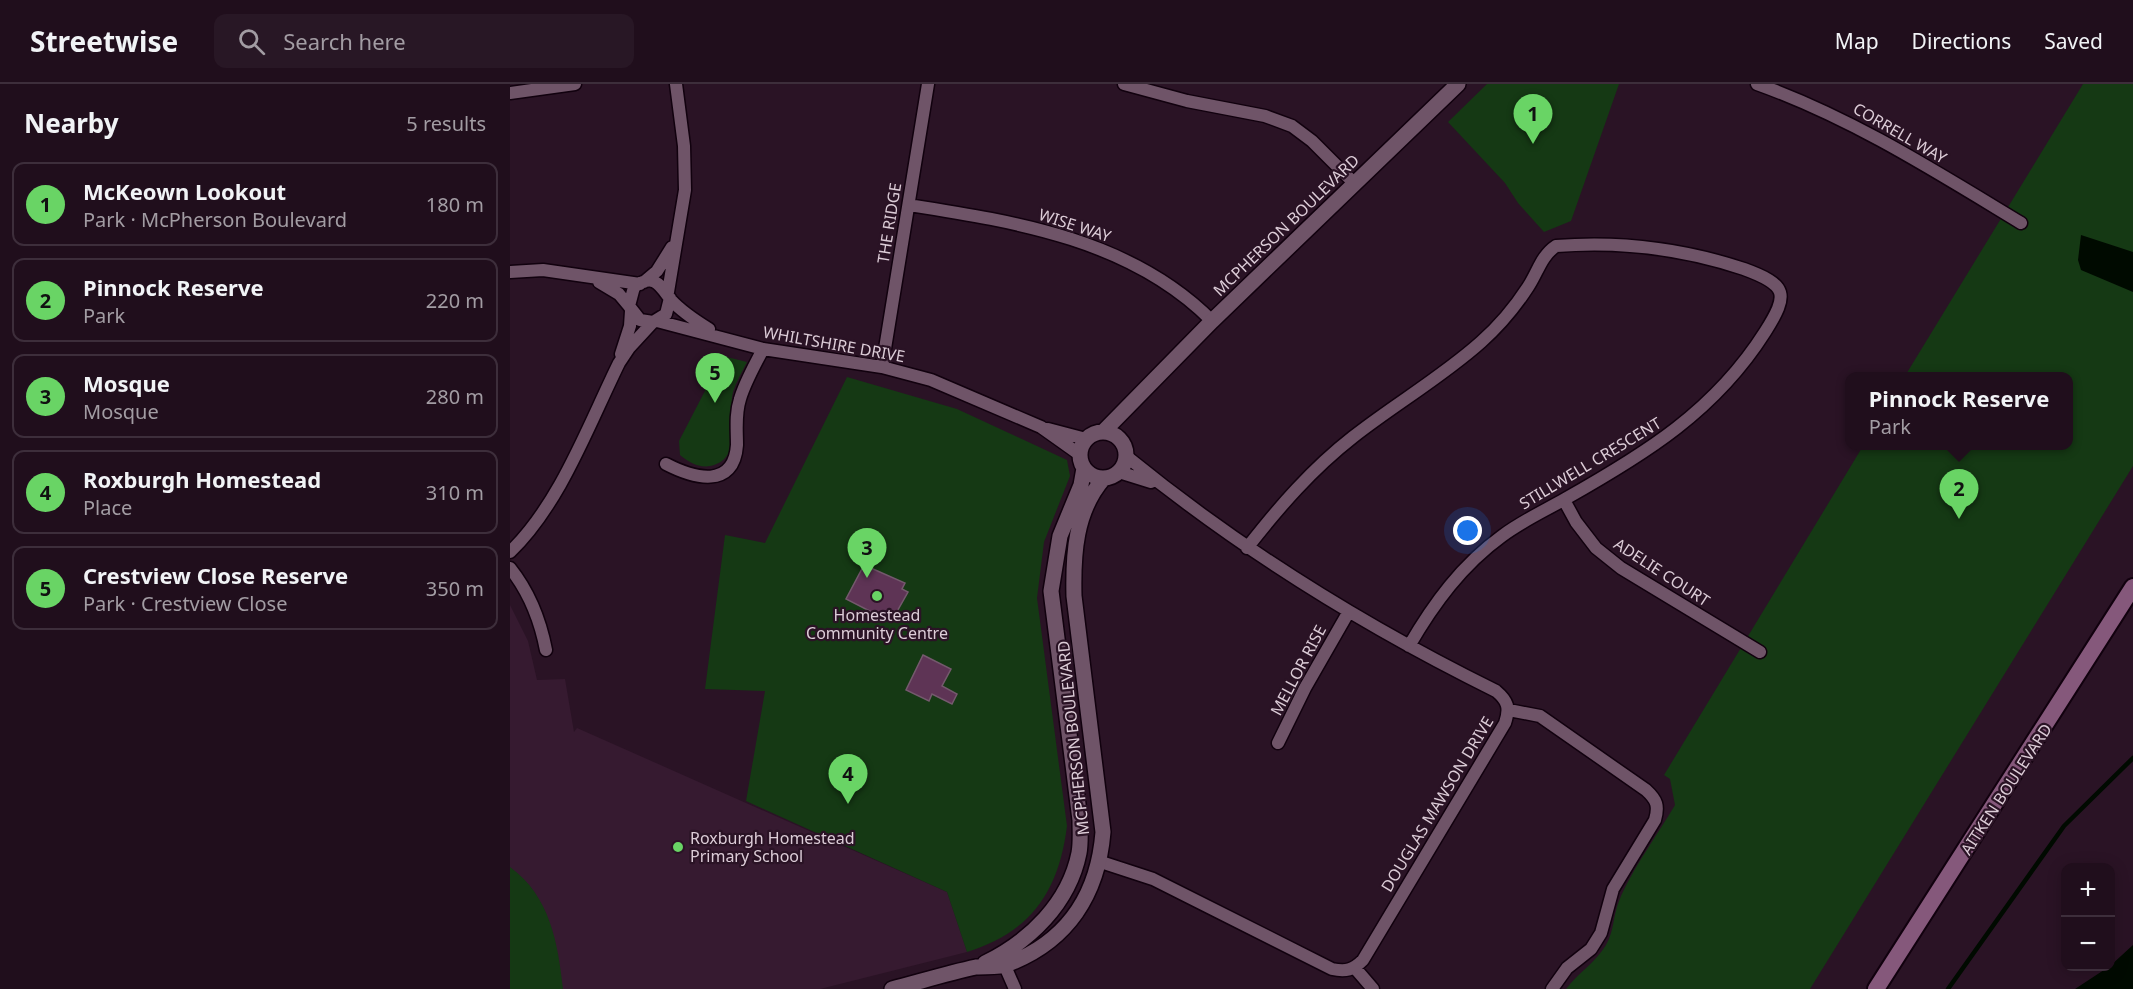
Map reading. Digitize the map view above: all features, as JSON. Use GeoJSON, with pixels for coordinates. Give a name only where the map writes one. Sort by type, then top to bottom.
{"type":"FeatureCollection","features":[{"type":"Feature","properties":{"kind":"main road","name":"AITKEN BOULEVARD"},"geometry":{"type":"LineString","coordinates":[[1876,989],[2133,587]]}},
{"type":"Feature","properties":{"kind":"street"},"geometry":{"type":"LineString","coordinates":[[510,93],[575,84]]}},
{"type":"Feature","properties":{"kind":"street"},"geometry":{"type":"LineString","coordinates":[[510,552],[529,534],[551,501],[619,363],[629,348],[669,310],[669,295],[685,190],[684,146],[676,84]]}},
{"type":"Feature","properties":{"kind":"street","name":"THE RIDGE"},"geometry":{"type":"LineString","coordinates":[[882,367],[928,84]]}},
{"type":"Feature","properties":{"kind":"street"},"geometry":{"type":"LineString","coordinates":[[1124,84],[1187,101],[1265,116],[1292,126],[1312,141],[1354,183]]}},
{"type":"Feature","properties":{"kind":"street","name":"MCPHERSON BOULEVARD"},"geometry":{"type":"LineString","coordinates":[[1103,432],[1212,321],[1458,84]]}},
{"type":"Feature","properties":{"kind":"street","name":"CORRELL WAY"},"geometry":{"type":"LineString","coordinates":[[1757,84],[1835,115],[1892,145],[2021,223]]}},
{"type":"Feature","properties":{"kind":"street","name":"WISE WAY"},"geometry":{"type":"LineString","coordinates":[[909,205],[1018,224],[1108,252],[1153,273],[1189,297],[1212,321]]}},
{"type":"Feature","properties":{"kind":"street"},"geometry":{"type":"LineString","coordinates":[[619,363],[630,326],[631,293],[657,271],[679,236]]}},
{"type":"Feature","properties":{"kind":"street","name":"STILLWELL CRESCENT"},"geometry":{"type":"LineString","coordinates":[[1247,548],[1284,501],[1352,437],[1481,343],[1506,318],[1529,285],[1542,260],[1556,246],[1622,245],[1670,251],[1723,262],[1766,277],[1778,284],[1783,295],[1780,309],[1752,353],[1702,410],[1666,437],[1502,536],[1475,558],[1448,586],[1427,615],[1409,646]]}},
{"type":"Feature","properties":{"kind":"street"},"geometry":{"type":"LineString","coordinates":[[510,272],[543,270],[658,283],[669,295]]}},
{"type":"Feature","properties":{"kind":"street"},"geometry":{"type":"LineString","coordinates":[[584,276],[612,289],[640,320],[655,322]]}},
{"type":"Feature","properties":{"kind":"street","name":"WHILTSHIRE DRIVE"},"geometry":{"type":"LineString","coordinates":[[669,295],[697,322],[720,336]]}},
{"type":"Feature","properties":{"kind":"street","name":"WHILTSHIRE DRIVE"},"geometry":{"type":"LineString","coordinates":[[655,322],[720,336],[763,349],[882,367],[931,380],[1041,427],[1086,439]]}},
{"type":"Feature","properties":{"kind":"street"},"geometry":{"type":"LineString","coordinates":[[666,464],[693,476],[705,478],[717,476],[728,468],[736,447],[739,400],[763,349]]}},
{"type":"Feature","properties":{"kind":"street","name":"MCPHERSON BOULEVARD"},"geometry":{"type":"LineString","coordinates":[[1124,449],[1126,422],[1142,394]]}},
{"type":"Feature","properties":{"kind":"street","name":"WHILTSHIRE DRIVE"},"geometry":{"type":"LineString","coordinates":[[1041,427],[1082,461]]}},
{"type":"Feature","properties":{"kind":"street"},"geometry":{"type":"LineString","coordinates":[[1103,432],[1111,434],[1124,449],[1119,472],[1104,478],[1096,477],[1082,461],[1086,439],[1103,432]]}},
{"type":"Feature","properties":{"kind":"street","name":"DOUGLAS MAWSON DRIVE"},"geometry":{"type":"LineString","coordinates":[[1124,449],[1163,487],[1247,548],[1348,613],[1496,691],[1505,699],[1509,710],[1505,723],[1363,960],[1355,968]]}},
{"type":"Feature","properties":{"kind":"street","name":"MCPHERSON BOULEVARD"},"geometry":{"type":"LineString","coordinates":[[1003,960],[1037,929],[1056,906],[1069,883],[1079,853],[1079,811],[1051,591],[1060,536],[1081,485],[1082,461]]}},
{"type":"Feature","properties":{"kind":"street","name":"DOUGLAS MAWSON DRIVE"},"geometry":{"type":"LineString","coordinates":[[1119,472],[1163,487]]}},
{"type":"Feature","properties":{"kind":"street","name":"MCPHERSON BOULEVARD"},"geometry":{"type":"LineString","coordinates":[[892,989],[1035,951],[1064,928],[1076,914],[1091,889],[1101,862],[1103,832],[1074,596],[1073,568],[1076,541],[1084,510],[1094,490],[1104,478]]}},
{"type":"Feature","properties":{"kind":"street","name":"ADELIE COURT"},"geometry":{"type":"LineString","coordinates":[[1564,500],[1576,522],[1604,555],[1621,568],[1760,652]]}},
{"type":"Feature","properties":{"kind":"street"},"geometry":{"type":"LineString","coordinates":[[510,568],[530,598],[540,621],[546,650]]}},
{"type":"Feature","properties":{"kind":"street","name":"MELLOR RISE"},"geometry":{"type":"LineString","coordinates":[[1278,743],[1305,688],[1348,613]]}},
{"type":"Feature","properties":{"kind":"street"},"geometry":{"type":"LineString","coordinates":[[1509,710],[1540,716],[1646,790],[1655,797],[1659,808],[1655,820],[1613,889],[1601,933],[1591,949],[1567,968],[1552,989]]}},
{"type":"Feature","properties":{"kind":"street"},"geometry":{"type":"LineString","coordinates":[[1101,862],[1153,879],[1332,969],[1344,972],[1355,968],[1373,989]]}},
{"type":"Feature","properties":{"kind":"street"},"geometry":{"type":"LineString","coordinates":[[1003,960],[1015,989]]}},
{"type":"Feature","properties":{"kind":"shaded area"},"geometry":{"type":"Polygon","coordinates":[[[2081,235],[2133,252],[2133,292],[2081,270],[2078,260],[2081,235]]]}},
{"type":"Feature","properties":{"kind":"shaded area","name":"Roxburgh Homestead Primary School"},"geometry":{"type":"Polygon","coordinates":[[[510,605],[528,641],[537,680],[565,679],[574,732],[577,728],[947,892],[967,952],[820,989],[510,989],[510,605]]]}},
{"type":"Feature","properties":{"kind":"shaded area"},"geometry":{"type":"Polygon","coordinates":[[[2133,945],[2133,989],[2075,989],[2102,971],[2115,971],[2115,961],[2133,945]]]}},
{"type":"Feature","properties":{"kind":"green space"},"geometry":{"type":"Polygon","coordinates":[[[1487,84],[1619,84],[1571,221],[1544,232],[1518,203],[1505,183],[1448,122],[1487,84]]]}},
{"type":"Feature","properties":{"kind":"green space"},"geometry":{"type":"Polygon","coordinates":[[[2083,84],[2133,84],[2133,466],[1810,989],[1566,989],[1606,945],[1624,889],[1675,805],[1670,779],[1664,775],[1861,450],[2073,450],[2073,372],[1907,372],[2083,84]]]}},
{"type":"Feature","properties":{"kind":"green space"},"geometry":{"type":"Polygon","coordinates":[[[723,356],[747,362],[733,392],[731,446],[728,455],[721,462],[702,466],[680,455],[679,441],[723,356]]]}},
{"type":"Feature","properties":{"kind":"green space"},"geometry":{"type":"Polygon","coordinates":[[[847,377],[957,409],[1067,460],[1070,476],[1044,542],[1037,598],[1067,826],[1063,849],[1049,889],[1025,920],[1009,933],[967,952],[947,892],[746,801],[765,691],[705,689],[725,535],[765,543],[847,377]]]}},
{"type":"Feature","properties":{"kind":"green space"},"geometry":{"type":"Polygon","coordinates":[[[510,867],[534,892],[550,922],[555,938],[563,989],[510,989],[510,867]]]}},
{"type":"Feature","properties":{"kind":"building","name":"Homestead Community Centre"},"geometry":{"type":"Polygon","coordinates":[[[864,565],[905,583],[902,589],[908,592],[891,622],[846,599],[864,565]]]}},
{"type":"Feature","properties":{"kind":"building"},"geometry":{"type":"Polygon","coordinates":[[[923,655],[951,669],[942,686],[957,694],[952,704],[932,694],[929,701],[906,690],[923,655]]]}},
{"type":"Feature","properties":{"kind":"waterway"},"geometry":{"type":"LineString","coordinates":[[1948,989],[2064,826],[2133,758]]}},
{"type":"Feature","properties":{"kind":"place","name":"McKeown Lookout"},"geometry":{"type":"Point","coordinates":[1533,144]}},
{"type":"Feature","properties":{"kind":"place","name":"Crestview Close Reserve"},"geometry":{"type":"Point","coordinates":[715,403]}},
{"type":"Feature","properties":{"kind":"place","name":"Pinnock Reserve"},"geometry":{"type":"Point","coordinates":[1959,519]}},
{"type":"Feature","properties":{"kind":"place","name":"Mosque"},"geometry":{"type":"Point","coordinates":[867,578]}},
{"type":"Feature","properties":{"kind":"place","name":"Homestead Community Centre"},"geometry":{"type":"Point","coordinates":[877,596]}},
{"type":"Feature","properties":{"kind":"place","name":"Roxburgh Homestead"},"geometry":{"type":"Point","coordinates":[848,804]}},
{"type":"Feature","properties":{"kind":"place","name":"Roxburgh Homestead Primary School"},"geometry":{"type":"Point","coordinates":[678,847]}}]}
